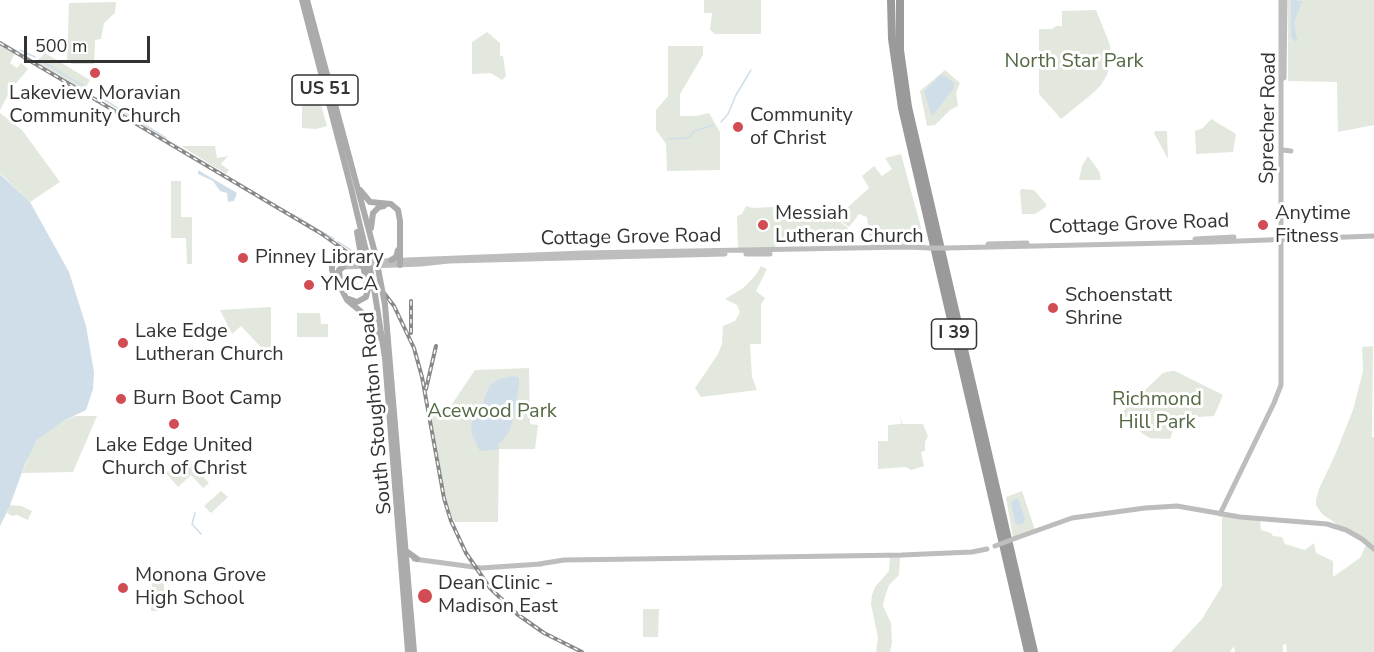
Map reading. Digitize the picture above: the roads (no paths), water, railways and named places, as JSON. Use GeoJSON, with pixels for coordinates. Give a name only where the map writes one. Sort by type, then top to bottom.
{"type":"FeatureCollection","features":[{"type":"Feature","properties":{"kind":"highway","name":"I 39"},"geometry":{"type":"LineString","coordinates":[[891,0],[892,39],[899,90],[1028,652]]}},
{"type":"Feature","properties":{"kind":"highway","name":"I 39"},"geometry":{"type":"LineString","coordinates":[[900,0],[900,50],[908,107],[1034,652]]}},
{"type":"Feature","properties":{"kind":"main road","name":"South Stoughton Road"},"geometry":{"type":"LineString","coordinates":[[302,0],[342,130],[375,253],[385,305],[404,559],[408,652]]}},
{"type":"Feature","properties":{"kind":"main road","name":"South Stoughton Road"},"geometry":{"type":"LineString","coordinates":[[307,0],[307,12],[374,288],[385,358],[398,515],[404,559]]}},
{"type":"Feature","properties":{"kind":"main road","name":"Sprecher Road"},"geometry":{"type":"LineString","coordinates":[[1282,237],[1283,0]]}},
{"type":"Feature","properties":{"kind":"main road","name":"Sprecher Road"},"geometry":{"type":"LineString","coordinates":[[1220,514],[1281,385],[1283,0]]}},
{"type":"Feature","properties":{"kind":"main road"},"geometry":{"type":"LineString","coordinates":[[342,130],[363,194],[373,203],[392,205],[399,212],[400,261]]}},
{"type":"Feature","properties":{"kind":"main road"},"geometry":{"type":"LineString","coordinates":[[1284,150],[1291,151]]}},
{"type":"Feature","properties":{"kind":"main road"},"geometry":{"type":"LineString","coordinates":[[372,243],[371,222],[374,213],[379,207],[394,208],[397,215],[400,261]]}},
{"type":"Feature","properties":{"kind":"main road","name":"Cottage Grove Road"},"geometry":{"type":"LineString","coordinates":[[343,267],[400,261],[583,253],[951,248],[995,244],[1374,236]]}},
{"type":"Feature","properties":{"kind":"main road"},"geometry":{"type":"LineString","coordinates":[[391,260],[396,257],[398,247]]}},
{"type":"Feature","properties":{"kind":"main road"},"geometry":{"type":"LineString","coordinates":[[332,263],[349,299],[359,301],[368,291],[364,253]]}},
{"type":"Feature","properties":{"kind":"main road","name":"Cottage Grove Road"},"geometry":{"type":"LineString","coordinates":[[332,263],[400,261]]}},
{"type":"Feature","properties":{"kind":"main road"},"geometry":{"type":"LineString","coordinates":[[332,263],[332,270],[346,300],[366,315],[377,328],[385,358]]}},
{"type":"Feature","properties":{"kind":"main road"},"geometry":{"type":"LineString","coordinates":[[341,283],[338,272],[343,267]]}},
{"type":"Feature","properties":{"kind":"main road"},"geometry":{"type":"LineString","coordinates":[[414,652],[404,559],[481,568],[582,561],[967,554],[1072,518],[1177,506],[1256,519],[1327,524],[1346,530],[1374,549]]}},
{"type":"Feature","properties":{"kind":"waterway"},"geometry":{"type":"LineString","coordinates":[[20,50],[35,57]]}},
{"type":"Feature","properties":{"kind":"waterway"},"geometry":{"type":"LineString","coordinates":[[40,60],[85,87]]}},
{"type":"Feature","properties":{"kind":"waterway"},"geometry":{"type":"LineString","coordinates":[[721,122],[728,114],[751,70]]}},
{"type":"Feature","properties":{"kind":"waterway"},"geometry":{"type":"LineString","coordinates":[[98,96],[166,138]]}},
{"type":"Feature","properties":{"kind":"waterway"},"geometry":{"type":"LineString","coordinates":[[668,139],[687,138],[694,131],[713,125]]}},
{"type":"Feature","properties":{"kind":"waterway"},"geometry":{"type":"LineString","coordinates":[[292,214],[334,239]]}},
{"type":"Feature","properties":{"kind":"waterway"},"geometry":{"type":"LineString","coordinates":[[338,242],[354,252]]}},
{"type":"Feature","properties":{"kind":"waterway"},"geometry":{"type":"LineString","coordinates":[[195,513],[192,524],[201,534]]}},
{"type":"Feature","properties":{"kind":"railway"},"geometry":{"type":"LineString","coordinates":[[0,43],[322,234],[367,271],[394,306],[414,348],[422,377],[444,498],[451,521],[466,553],[490,588],[517,614],[544,633],[582,652]]}},
{"type":"Feature","properties":{"kind":"railway"},"geometry":{"type":"LineString","coordinates":[[411,301],[411,333]]}},
{"type":"Feature","properties":{"kind":"railway"},"geometry":{"type":"LineString","coordinates":[[426,389],[436,346]]}},
{"type":"Feature","properties":{"kind":"place","name":"Lakeview Moravian Community Church"},"geometry":{"type":"Point","coordinates":[95,73]}},
{"type":"Feature","properties":{"kind":"place","name":"Community of Christ"},"geometry":{"type":"Point","coordinates":[738,127]}},
{"type":"Feature","properties":{"kind":"place","name":"Messiah Lutheran Church"},"geometry":{"type":"Point","coordinates":[763,225]}},
{"type":"Feature","properties":{"kind":"place","name":"Anytime Fitness"},"geometry":{"type":"Point","coordinates":[1263,225]}},
{"type":"Feature","properties":{"kind":"place","name":"Pinney Library"},"geometry":{"type":"Point","coordinates":[243,258]}},
{"type":"Feature","properties":{"kind":"place","name":"YMCA"},"geometry":{"type":"Point","coordinates":[309,285]}},
{"type":"Feature","properties":{"kind":"place","name":"Schoenstatt Shrine"},"geometry":{"type":"Point","coordinates":[1053,308]}},
{"type":"Feature","properties":{"kind":"place","name":"Lake Edge Lutheran Church"},"geometry":{"type":"Point","coordinates":[123,343]}},
{"type":"Feature","properties":{"kind":"place","name":"Burn Boot Camp"},"geometry":{"type":"Point","coordinates":[121,399]}},
{"type":"Feature","properties":{"kind":"place","name":"Lake Edge United Church of Christ"},"geometry":{"type":"Point","coordinates":[174,424]}},
{"type":"Feature","properties":{"kind":"place","name":"Monona Grove High School"},"geometry":{"type":"Point","coordinates":[123,588]}},
{"type":"Feature","properties":{"kind":"place","name":"Dean Clinic - Madison East"},"geometry":{"type":"Point","coordinates":[425,596]}},
{"type":"Feature","properties":{"kind":"park label","name":"North Star Park"},"geometry":{"type":"Point","coordinates":[1074,62]}},
{"type":"Feature","properties":{"kind":"park label","name":"Acewood Park"},"geometry":{"type":"Point","coordinates":[492,412]}},
{"type":"Feature","properties":{"kind":"park label","name":"Richmond Hill Park"},"geometry":{"type":"Point","coordinates":[1157,412]}}]}
